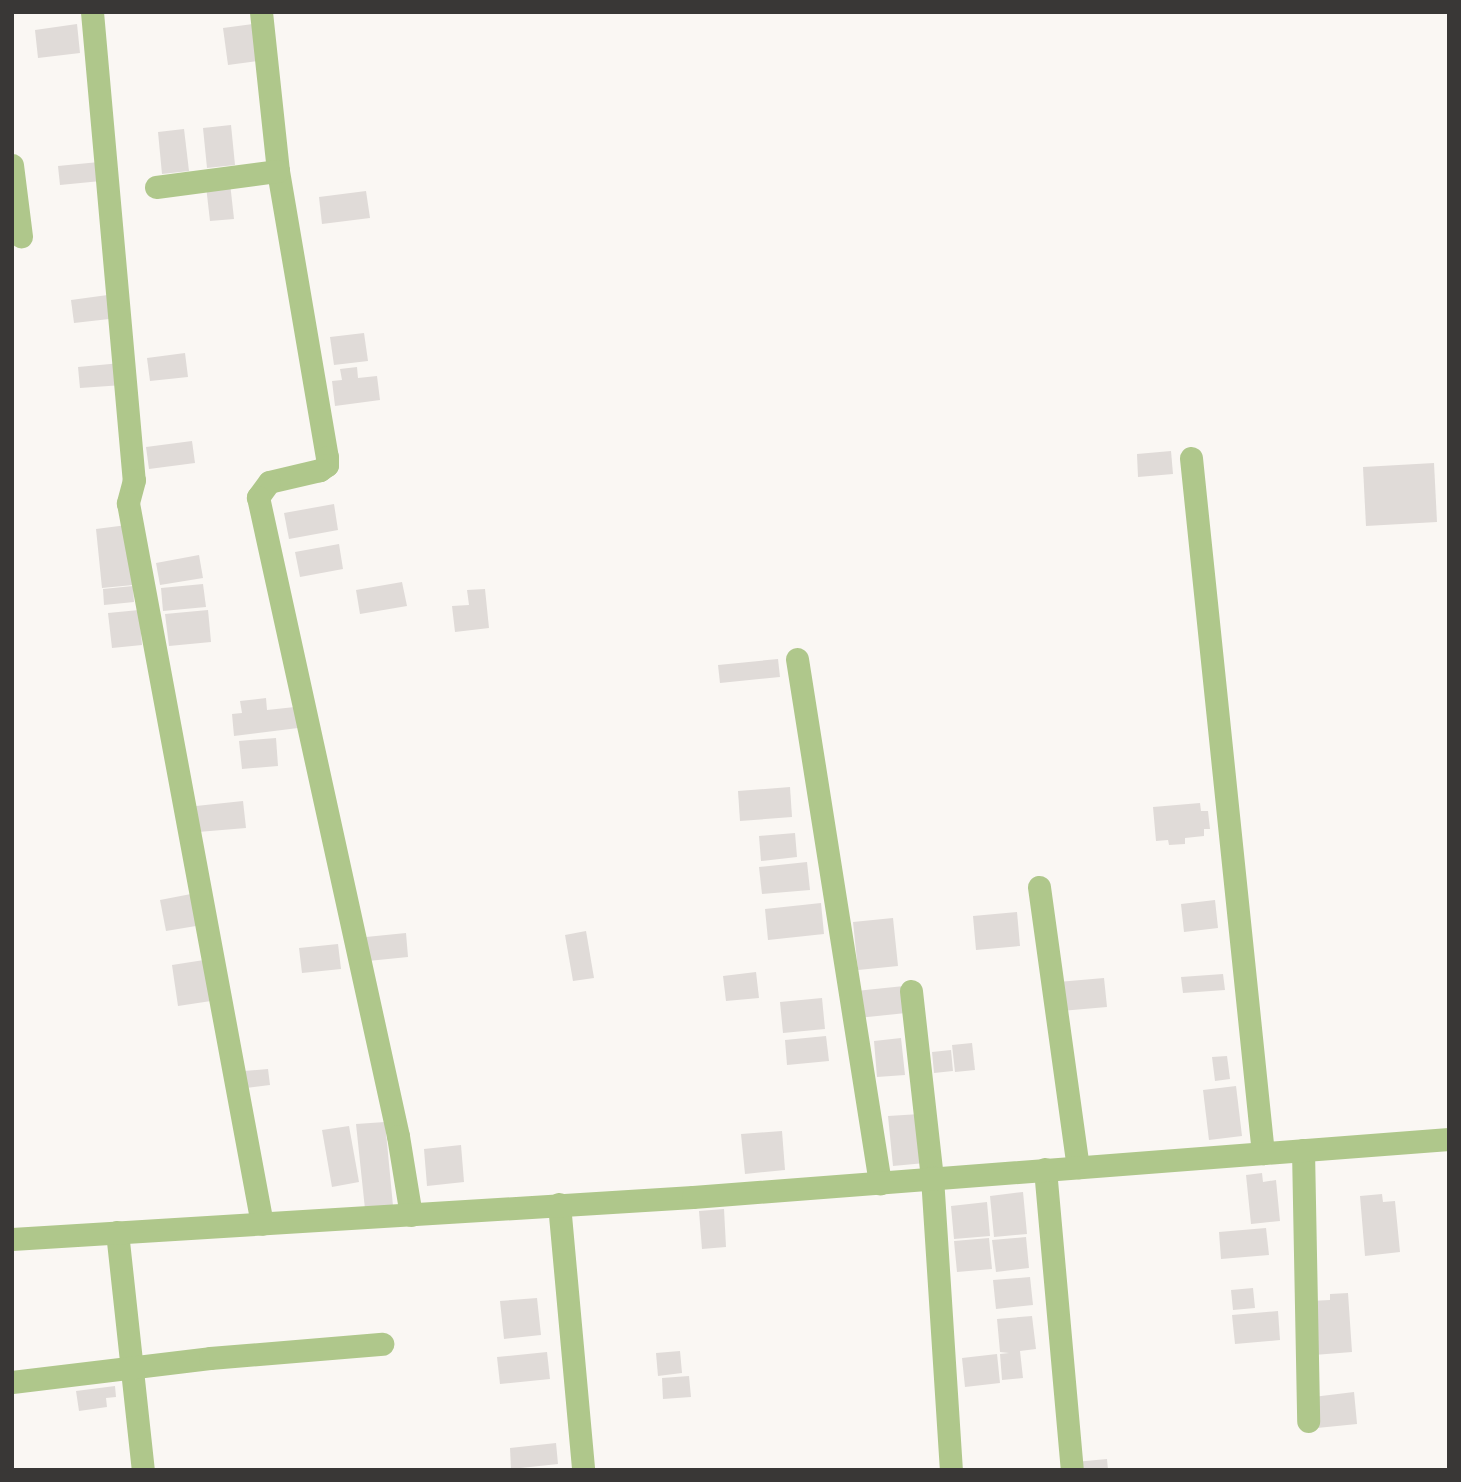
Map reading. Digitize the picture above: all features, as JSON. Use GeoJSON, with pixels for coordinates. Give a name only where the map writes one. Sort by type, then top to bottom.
{"type":"FeatureCollection","features":[{"type":"Feature","properties":{"kind":"street"},"geometry":{"type":"LineString","coordinates":[[92,12],[134,480],[128,503],[262,1224]]}},
{"type":"Feature","properties":{"kind":"street"},"geometry":{"type":"LineString","coordinates":[[261,12],[278,170],[327,465],[320,470],[269,482],[258,497],[398,1136],[411,1215]]}},
{"type":"Feature","properties":{"kind":"street"},"geometry":{"type":"LineString","coordinates":[[12,165],[21,236]]}},
{"type":"Feature","properties":{"kind":"street"},"geometry":{"type":"LineString","coordinates":[[156,187],[278,170]]}},
{"type":"Feature","properties":{"kind":"street"},"geometry":{"type":"LineString","coordinates":[[1191,458],[1263,1153]]}},
{"type":"Feature","properties":{"kind":"street"},"geometry":{"type":"LineString","coordinates":[[797,659],[880,1183]]}},
{"type":"Feature","properties":{"kind":"street"},"geometry":{"type":"LineString","coordinates":[[1039,887],[1078,1167]]}},
{"type":"Feature","properties":{"kind":"street"},"geometry":{"type":"LineString","coordinates":[[911,991],[932,1177],[951,1470]]}},
{"type":"Feature","properties":{"kind":"street"},"geometry":{"type":"LineString","coordinates":[[12,1239],[880,1183],[1449,1139]]}},
{"type":"Feature","properties":{"kind":"street"},"geometry":{"type":"LineString","coordinates":[[1303,1150],[1308,1421]]}},
{"type":"Feature","properties":{"kind":"street"},"geometry":{"type":"LineString","coordinates":[[1045,1169],[1072,1470]]}},
{"type":"Feature","properties":{"kind":"street"},"geometry":{"type":"LineString","coordinates":[[559,1204],[583,1470]]}},
{"type":"Feature","properties":{"kind":"street"},"geometry":{"type":"LineString","coordinates":[[117,1232],[143,1470]]}},
{"type":"Feature","properties":{"kind":"street"},"geometry":{"type":"LineString","coordinates":[[12,1382],[132,1366],[382,1344]]}},
{"type":"Feature","properties":{"kind":"building"},"geometry":{"type":"Polygon","coordinates":[[[77,24],[80,53],[38,58],[35,30],[77,24]]]}},
{"type":"Feature","properties":{"kind":"building"},"geometry":{"type":"Polygon","coordinates":[[[253,24],[257,61],[228,65],[223,28],[253,24]]]}},
{"type":"Feature","properties":{"kind":"building"},"geometry":{"type":"Polygon","coordinates":[[[231,125],[235,165],[207,168],[203,128],[231,125]]]}},
{"type":"Feature","properties":{"kind":"building"},"geometry":{"type":"Polygon","coordinates":[[[184,129],[189,171],[162,174],[158,132],[184,129]]]}},
{"type":"Feature","properties":{"kind":"building"},"geometry":{"type":"Polygon","coordinates":[[[99,162],[101,181],[60,185],[58,166],[99,162]]]}},
{"type":"Feature","properties":{"kind":"building"},"geometry":{"type":"Polygon","coordinates":[[[230,183],[234,219],[210,221],[206,186],[230,183]]]}},
{"type":"Feature","properties":{"kind":"building"},"geometry":{"type":"Polygon","coordinates":[[[366,191],[370,218],[322,224],[319,197],[366,191]]]}},
{"type":"Feature","properties":{"kind":"building"},"geometry":{"type":"Polygon","coordinates":[[[115,294],[118,318],[74,323],[71,300],[115,294]]]}},
{"type":"Feature","properties":{"kind":"building"},"geometry":{"type":"Polygon","coordinates":[[[364,333],[368,361],[334,365],[330,337],[364,333]]]}},
{"type":"Feature","properties":{"kind":"building"},"geometry":{"type":"Polygon","coordinates":[[[185,353],[188,377],[150,381],[147,358],[185,353]]]}},
{"type":"Feature","properties":{"kind":"building"},"geometry":{"type":"Polygon","coordinates":[[[121,363],[123,385],[80,388],[78,367],[121,363]]]}},
{"type":"Feature","properties":{"kind":"building"},"geometry":{"type":"Polygon","coordinates":[[[357,367],[358,378],[377,376],[380,400],[335,406],[332,381],[342,380],[340,369],[357,367]]]}},
{"type":"Feature","properties":{"kind":"building"},"geometry":{"type":"Polygon","coordinates":[[[192,441],[195,463],[149,469],[146,447],[192,441]]]}},
{"type":"Feature","properties":{"kind":"building"},"geometry":{"type":"Polygon","coordinates":[[[1171,451],[1173,474],[1138,477],[1137,454],[1171,451]]]}},
{"type":"Feature","properties":{"kind":"building"},"geometry":{"type":"Polygon","coordinates":[[[1434,463],[1437,522],[1366,526],[1363,467],[1434,463]]]}},
{"type":"Feature","properties":{"kind":"building"},"geometry":{"type":"Polygon","coordinates":[[[334,504],[338,530],[289,539],[284,513],[334,504]]]}},
{"type":"Feature","properties":{"kind":"building"},"geometry":{"type":"Polygon","coordinates":[[[127,525],[133,585],[102,588],[96,529],[127,525]]]}},
{"type":"Feature","properties":{"kind":"building"},"geometry":{"type":"Polygon","coordinates":[[[339,544],[343,569],[300,577],[295,552],[339,544]]]}},
{"type":"Feature","properties":{"kind":"building"},"geometry":{"type":"Polygon","coordinates":[[[199,555],[203,578],[160,585],[156,563],[199,555]]]}},
{"type":"Feature","properties":{"kind":"building"},"geometry":{"type":"Polygon","coordinates":[[[402,582],[407,606],[360,614],[356,590],[402,582]]]}},
{"type":"Feature","properties":{"kind":"building"},"geometry":{"type":"Polygon","coordinates":[[[203,584],[206,607],[163,611],[161,588],[203,584]]]}},
{"type":"Feature","properties":{"kind":"building"},"geometry":{"type":"Polygon","coordinates":[[[133,586],[134,602],[104,605],[103,589],[133,586]]]}},
{"type":"Feature","properties":{"kind":"building"},"geometry":{"type":"Polygon","coordinates":[[[485,589],[489,628],[455,632],[452,606],[469,605],[467,590],[485,589]]]}},
{"type":"Feature","properties":{"kind":"building"},"geometry":{"type":"Polygon","coordinates":[[[139,610],[142,645],[112,648],[108,613],[139,610]]]}},
{"type":"Feature","properties":{"kind":"building"},"geometry":{"type":"Polygon","coordinates":[[[208,610],[211,642],[169,646],[165,614],[208,610]]]}},
{"type":"Feature","properties":{"kind":"building"},"geometry":{"type":"Polygon","coordinates":[[[778,659],[780,677],[720,683],[718,665],[778,659]]]}},
{"type":"Feature","properties":{"kind":"building"},"geometry":{"type":"Polygon","coordinates":[[[266,698],[267,710],[295,707],[298,728],[234,736],[232,714],[242,713],[240,701],[266,698]]]}},
{"type":"Feature","properties":{"kind":"building"},"geometry":{"type":"Polygon","coordinates":[[[276,738],[278,766],[242,769],[239,741],[276,738]]]}},
{"type":"Feature","properties":{"kind":"building"},"geometry":{"type":"Polygon","coordinates":[[[790,787],[792,817],[740,821],[738,791],[790,787]]]}},
{"type":"Feature","properties":{"kind":"building"},"geometry":{"type":"Polygon","coordinates":[[[243,801],[246,828],[198,832],[196,806],[243,801]]]}},
{"type":"Feature","properties":{"kind":"building"},"geometry":{"type":"Polygon","coordinates":[[[1200,803],[1201,811],[1208,811],[1210,829],[1204,829],[1204,836],[1185,838],[1185,844],[1169,845],[1168,840],[1156,841],[1153,807],[1200,803]]]}},
{"type":"Feature","properties":{"kind":"building"},"geometry":{"type":"Polygon","coordinates":[[[795,833],[797,857],[761,861],[759,836],[795,833]]]}},
{"type":"Feature","properties":{"kind":"building"},"geometry":{"type":"Polygon","coordinates":[[[807,862],[810,890],[762,894],[759,867],[807,862]]]}},
{"type":"Feature","properties":{"kind":"building"},"geometry":{"type":"Polygon","coordinates":[[[191,894],[196,926],[166,931],[160,900],[191,894]]]}},
{"type":"Feature","properties":{"kind":"building"},"geometry":{"type":"Polygon","coordinates":[[[1215,900],[1218,928],[1184,932],[1181,904],[1215,900]]]}},
{"type":"Feature","properties":{"kind":"building"},"geometry":{"type":"Polygon","coordinates":[[[821,903],[824,934],[768,940],[765,909],[821,903]]]}},
{"type":"Feature","properties":{"kind":"building"},"geometry":{"type":"Polygon","coordinates":[[[1017,912],[1020,946],[976,950],[973,916],[1017,912]]]}},
{"type":"Feature","properties":{"kind":"building"},"geometry":{"type":"Polygon","coordinates":[[[893,918],[898,966],[858,970],[853,922],[893,918]]]}},
{"type":"Feature","properties":{"kind":"building"},"geometry":{"type":"Polygon","coordinates":[[[586,931],[594,978],[573,981],[565,935],[586,931]]]}},
{"type":"Feature","properties":{"kind":"building"},"geometry":{"type":"Polygon","coordinates":[[[406,933],[408,957],[368,961],[366,937],[406,933]]]}},
{"type":"Feature","properties":{"kind":"building"},"geometry":{"type":"Polygon","coordinates":[[[338,944],[341,969],[302,973],[299,948],[338,944]]]}},
{"type":"Feature","properties":{"kind":"building"},"geometry":{"type":"Polygon","coordinates":[[[204,960],[211,1001],[178,1006],[172,965],[204,960]]]}},
{"type":"Feature","properties":{"kind":"building"},"geometry":{"type":"Polygon","coordinates":[[[756,972],[759,998],[726,1001],[723,976],[756,972]]]}},
{"type":"Feature","properties":{"kind":"building"},"geometry":{"type":"Polygon","coordinates":[[[1223,974],[1225,990],[1183,993],[1181,977],[1223,974]]]}},
{"type":"Feature","properties":{"kind":"building"},"geometry":{"type":"Polygon","coordinates":[[[1104,978],[1107,1007],[1061,1011],[1058,982],[1104,978]]]}},
{"type":"Feature","properties":{"kind":"building"},"geometry":{"type":"Polygon","coordinates":[[[904,986],[906,1013],[858,1018],[856,991],[904,986]]]}},
{"type":"Feature","properties":{"kind":"building"},"geometry":{"type":"Polygon","coordinates":[[[822,998],[825,1029],[783,1033],[780,1002],[822,998]]]}},
{"type":"Feature","properties":{"kind":"building"},"geometry":{"type":"Polygon","coordinates":[[[826,1036],[829,1061],[787,1065],[785,1040],[826,1036]]]}},
{"type":"Feature","properties":{"kind":"building"},"geometry":{"type":"Polygon","coordinates":[[[901,1038],[905,1075],[877,1077],[874,1041],[901,1038]]]}},
{"type":"Feature","properties":{"kind":"building"},"geometry":{"type":"Polygon","coordinates":[[[972,1043],[975,1070],[955,1072],[952,1045],[972,1043]]]}},
{"type":"Feature","properties":{"kind":"building"},"geometry":{"type":"Polygon","coordinates":[[[951,1050],[953,1071],[934,1073],[932,1052],[951,1050]]]}},
{"type":"Feature","properties":{"kind":"building"},"geometry":{"type":"Polygon","coordinates":[[[1227,1056],[1230,1079],[1215,1081],[1212,1057],[1227,1056]]]}},
{"type":"Feature","properties":{"kind":"building"},"geometry":{"type":"Polygon","coordinates":[[[268,1069],[270,1085],[246,1088],[244,1071],[268,1069]]]}},
{"type":"Feature","properties":{"kind":"building"},"geometry":{"type":"Polygon","coordinates":[[[1236,1086],[1242,1136],[1209,1140],[1203,1090],[1236,1086]]]}},
{"type":"Feature","properties":{"kind":"building"},"geometry":{"type":"Polygon","coordinates":[[[920,1114],[925,1163],[893,1166],[888,1116],[920,1114]]]}},
{"type":"Feature","properties":{"kind":"building"},"geometry":{"type":"Polygon","coordinates":[[[385,1122],[393,1206],[365,1209],[356,1124],[385,1122]]]}},
{"type":"Feature","properties":{"kind":"building"},"geometry":{"type":"Polygon","coordinates":[[[349,1126],[359,1182],[332,1187],[322,1130],[349,1126]]]}},
{"type":"Feature","properties":{"kind":"building"},"geometry":{"type":"Polygon","coordinates":[[[782,1131],[785,1170],[745,1174],[741,1134],[782,1131]]]}},
{"type":"Feature","properties":{"kind":"building"},"geometry":{"type":"Polygon","coordinates":[[[461,1145],[464,1182],[427,1186],[424,1149],[461,1145]]]}},
{"type":"Feature","properties":{"kind":"building"},"geometry":{"type":"Polygon","coordinates":[[[1262,1173],[1263,1182],[1276,1180],[1280,1221],[1251,1224],[1246,1175],[1262,1173]]]}},
{"type":"Feature","properties":{"kind":"building"},"geometry":{"type":"Polygon","coordinates":[[[1023,1192],[1027,1234],[994,1237],[990,1196],[1023,1192]]]}},
{"type":"Feature","properties":{"kind":"building"},"geometry":{"type":"Polygon","coordinates":[[[1382,1194],[1383,1202],[1395,1201],[1400,1252],[1365,1256],[1360,1196],[1382,1194]]]}},
{"type":"Feature","properties":{"kind":"building"},"geometry":{"type":"Polygon","coordinates":[[[987,1202],[990,1236],[954,1239],[951,1206],[987,1202]]]}},
{"type":"Feature","properties":{"kind":"building"},"geometry":{"type":"Polygon","coordinates":[[[724,1209],[726,1247],[702,1249],[699,1211],[724,1209]]]}},
{"type":"Feature","properties":{"kind":"building"},"geometry":{"type":"Polygon","coordinates":[[[1266,1228],[1269,1255],[1221,1259],[1219,1232],[1266,1228]]]}},
{"type":"Feature","properties":{"kind":"building"},"geometry":{"type":"Polygon","coordinates":[[[1026,1237],[1029,1268],[996,1272],[992,1240],[1026,1237]]]}},
{"type":"Feature","properties":{"kind":"building"},"geometry":{"type":"Polygon","coordinates":[[[989,1238],[992,1269],[957,1272],[954,1241],[989,1238]]]}},
{"type":"Feature","properties":{"kind":"building"},"geometry":{"type":"Polygon","coordinates":[[[1030,1277],[1033,1305],[996,1309],[993,1280],[1030,1277]]]}},
{"type":"Feature","properties":{"kind":"building"},"geometry":{"type":"Polygon","coordinates":[[[1253,1288],[1255,1308],[1233,1310],[1231,1290],[1253,1288]]]}},
{"type":"Feature","properties":{"kind":"building"},"geometry":{"type":"Polygon","coordinates":[[[1348,1293],[1352,1352],[1314,1355],[1310,1301],[1330,1300],[1330,1294],[1348,1293]]]}},
{"type":"Feature","properties":{"kind":"building"},"geometry":{"type":"Polygon","coordinates":[[[537,1298],[541,1335],[504,1339],[500,1301],[537,1298]]]}},
{"type":"Feature","properties":{"kind":"building"},"geometry":{"type":"Polygon","coordinates":[[[1278,1311],[1280,1340],[1235,1344],[1232,1315],[1278,1311]]]}},
{"type":"Feature","properties":{"kind":"building"},"geometry":{"type":"Polygon","coordinates":[[[1032,1316],[1036,1349],[1020,1351],[1023,1378],[1002,1380],[1000,1354],[1009,1353],[1000,1352],[997,1319],[1032,1316]]]}},
{"type":"Feature","properties":{"kind":"building"},"geometry":{"type":"Polygon","coordinates":[[[680,1351],[682,1373],[658,1376],[656,1353],[680,1351]]]}},
{"type":"Feature","properties":{"kind":"building"},"geometry":{"type":"Polygon","coordinates":[[[547,1352],[550,1379],[500,1384],[497,1357],[547,1352]]]}},
{"type":"Feature","properties":{"kind":"building"},"geometry":{"type":"Polygon","coordinates":[[[997,1354],[1000,1383],[965,1387],[962,1358],[997,1354]]]}},
{"type":"Feature","properties":{"kind":"building"},"geometry":{"type":"Polygon","coordinates":[[[689,1376],[691,1397],[663,1399],[662,1378],[689,1376]]]}},
{"type":"Feature","properties":{"kind":"building"},"geometry":{"type":"Polygon","coordinates":[[[115,1386],[116,1397],[106,1398],[107,1407],[79,1411],[76,1391],[115,1386]]]}},
{"type":"Feature","properties":{"kind":"building"},"geometry":{"type":"Polygon","coordinates":[[[1354,1392],[1357,1424],[1317,1428],[1313,1397],[1354,1392]]]}},
{"type":"Feature","properties":{"kind":"building"},"geometry":{"type":"Polygon","coordinates":[[[556,1443],[558,1464],[511,1469],[510,1448],[556,1443]]]}},
{"type":"Feature","properties":{"kind":"building"},"geometry":{"type":"Polygon","coordinates":[[[1107,1459],[1108,1470],[1076,1470],[1075,1462],[1107,1459]]]}}]}
